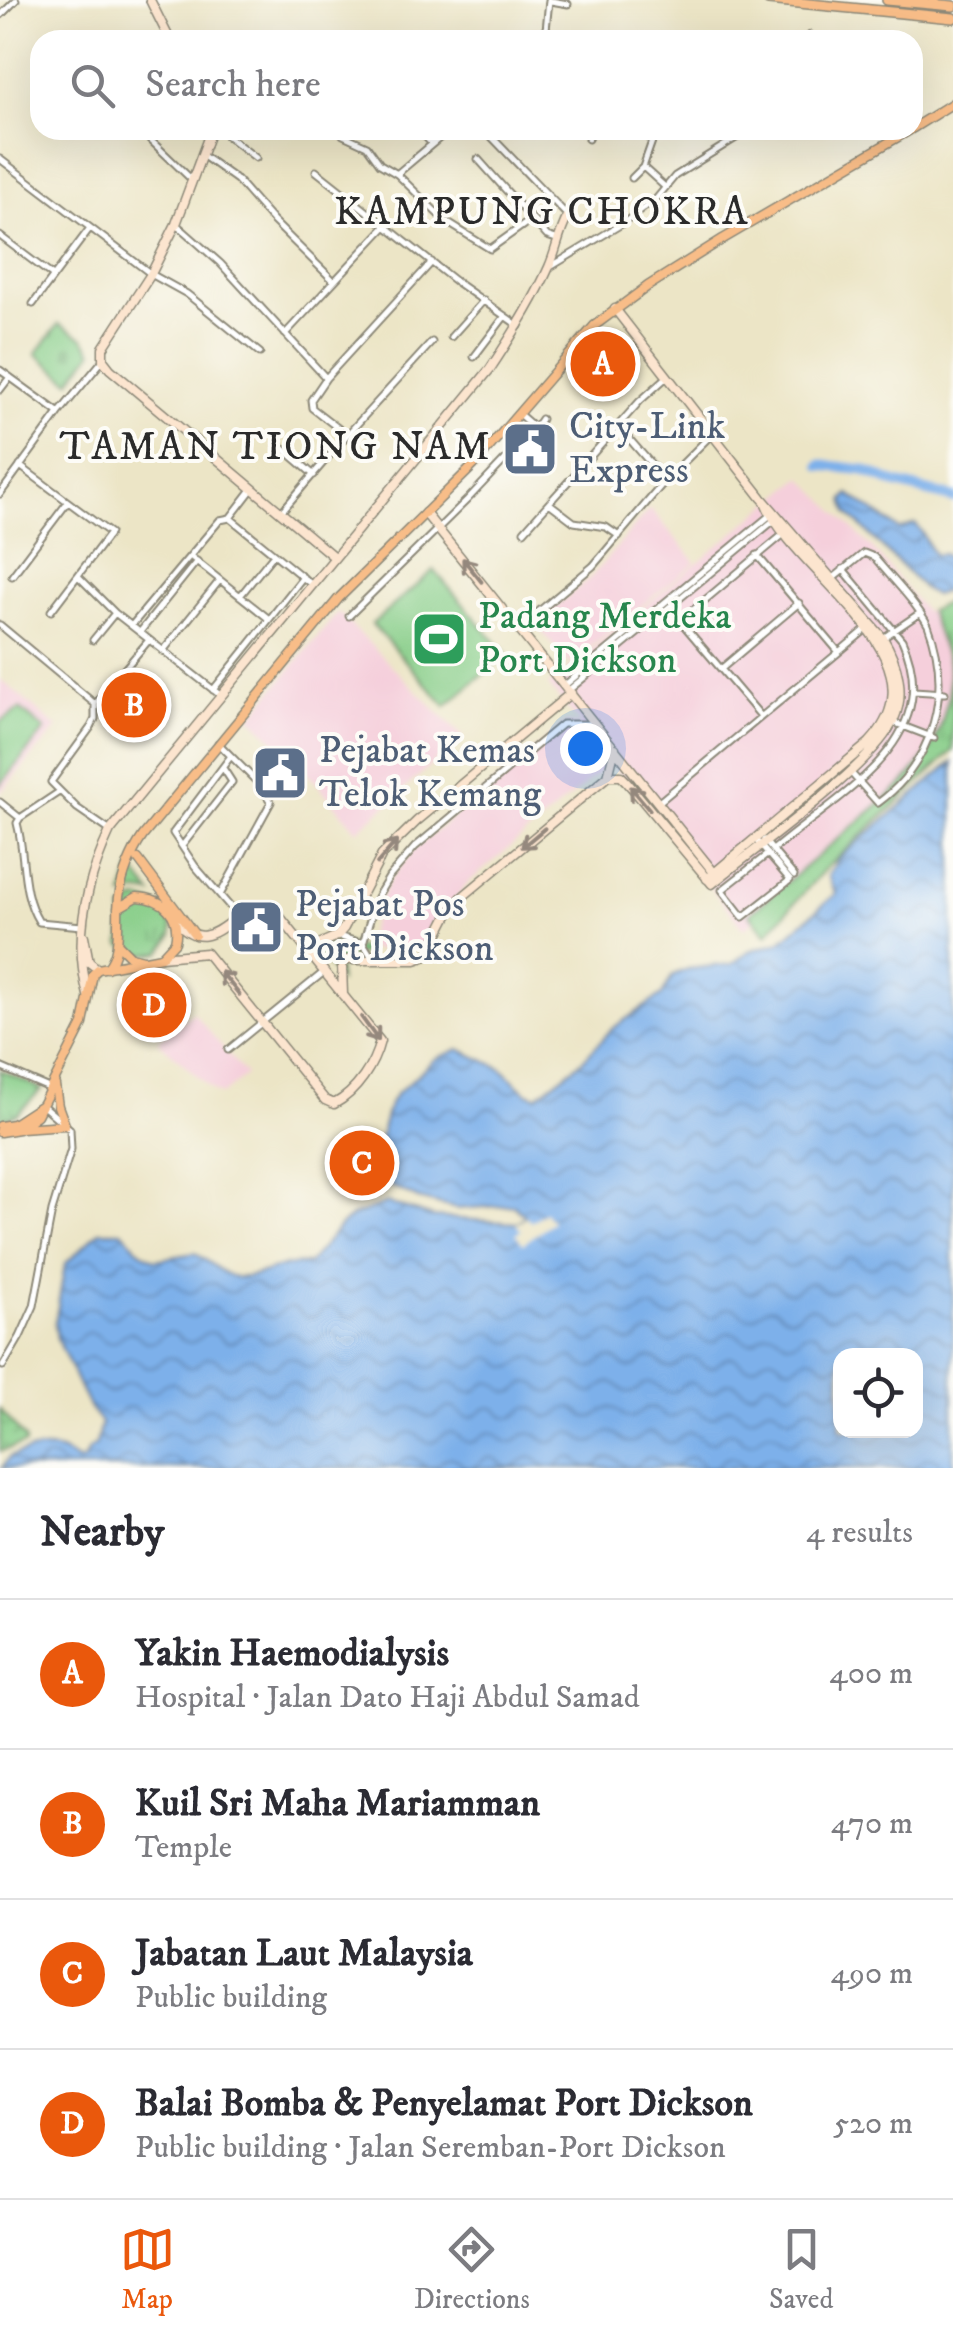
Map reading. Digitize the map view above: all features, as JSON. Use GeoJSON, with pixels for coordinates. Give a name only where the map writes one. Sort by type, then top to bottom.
{"type":"FeatureCollection","features":[{"type":"Feature","properties":{"kind":"highway"},"geometry":{"type":"LineString","coordinates":[[768,0],[953,18]]}},
{"type":"Feature","properties":{"kind":"highway"},"geometry":{"type":"LineString","coordinates":[[887,0],[953,6]]}},
{"type":"Feature","properties":{"kind":"main road"},"geometry":{"type":"LineString","coordinates":[[923,122],[953,103]]}},
{"type":"Feature","properties":{"kind":"main road"},"geometry":{"type":"LineString","coordinates":[[18,1128],[37,1115],[83,1024],[89,981],[116,956],[118,908],[127,867],[137,844],[339,598],[520,414],[570,352],[615,309],[722,239],[893,140]]}},
{"type":"Feature","properties":{"kind":"main road"},"geometry":{"type":"LineString","coordinates":[[103,968],[160,957],[175,942],[176,920],[142,874],[137,844]]}},
{"type":"Feature","properties":{"kind":"main road"},"geometry":{"type":"LineString","coordinates":[[138,860],[195,935]]}},
{"type":"Feature","properties":{"kind":"main road"},"geometry":{"type":"LineString","coordinates":[[118,908],[137,896],[163,903]]}},
{"type":"Feature","properties":{"kind":"main road"},"geometry":{"type":"LineString","coordinates":[[116,940],[131,957],[148,960]]}},
{"type":"Feature","properties":{"kind":"main road"},"geometry":{"type":"LineString","coordinates":[[0,1129],[65,1125],[53,1085]]}},
{"type":"Feature","properties":{"kind":"main road"},"geometry":{"type":"LineString","coordinates":[[0,1129],[42,1104]]}},
{"type":"Feature","properties":{"kind":"street"},"geometry":{"type":"LineString","coordinates":[[1,15],[16,0]]}},
{"type":"Feature","properties":{"kind":"street"},"geometry":{"type":"LineString","coordinates":[[150,0],[165,30]]}},
{"type":"Feature","properties":{"kind":"street"},"geometry":{"type":"LineString","coordinates":[[546,30],[549,0],[568,4]]}},
{"type":"Feature","properties":{"kind":"street"},"geometry":{"type":"LineString","coordinates":[[150,140],[193,181]]}},
{"type":"Feature","properties":{"kind":"street"},"geometry":{"type":"LineString","coordinates":[[0,494],[58,413],[104,360],[106,344],[176,224],[207,140]]}},
{"type":"Feature","properties":{"kind":"street"},"geometry":{"type":"LineString","coordinates":[[231,140],[256,158]]}},
{"type":"Feature","properties":{"kind":"street"},"geometry":{"type":"LineString","coordinates":[[353,140],[366,146],[380,164],[397,174],[445,221],[490,248],[532,219]]}},
{"type":"Feature","properties":{"kind":"street"},"geometry":{"type":"LineString","coordinates":[[429,140],[432,144]]}},
{"type":"Feature","properties":{"kind":"street"},"geometry":{"type":"LineString","coordinates":[[397,174],[437,140]]}},
{"type":"Feature","properties":{"kind":"street"},"geometry":{"type":"LineString","coordinates":[[217,692],[455,414],[519,326],[549,268],[556,239],[568,216],[495,140]]}},
{"type":"Feature","properties":{"kind":"street"},"geometry":{"type":"LineString","coordinates":[[632,178],[644,167],[653,140]]}},
{"type":"Feature","properties":{"kind":"street"},"geometry":{"type":"LineString","coordinates":[[549,268],[625,222],[700,158],[732,140]]}},
{"type":"Feature","properties":{"kind":"street"},"geometry":{"type":"LineString","coordinates":[[202,155],[237,180],[334,282]]}},
{"type":"Feature","properties":{"kind":"street"},"geometry":{"type":"LineString","coordinates":[[0,159],[150,274],[187,294],[260,353]]}},
{"type":"Feature","properties":{"kind":"street"},"geometry":{"type":"LineString","coordinates":[[478,159],[547,236],[556,239]]}},
{"type":"Feature","properties":{"kind":"street"},"geometry":{"type":"LineString","coordinates":[[644,167],[665,186]]}},
{"type":"Feature","properties":{"kind":"street"},"geometry":{"type":"LineString","coordinates":[[316,171],[519,326]]}},
{"type":"Feature","properties":{"kind":"street"},"geometry":{"type":"LineString","coordinates":[[176,224],[220,264],[326,378]]}},
{"type":"Feature","properties":{"kind":"street"},"geometry":{"type":"LineString","coordinates":[[285,334],[385,227]]}},
{"type":"Feature","properties":{"kind":"street"},"geometry":{"type":"LineString","coordinates":[[34,304],[90,228]]}},
{"type":"Feature","properties":{"kind":"street"},"geometry":{"type":"LineString","coordinates":[[0,236],[54,277]]}},
{"type":"Feature","properties":{"kind":"street"},"geometry":{"type":"LineString","coordinates":[[347,435],[312,408],[311,400],[326,378],[432,262]]}},
{"type":"Feature","properties":{"kind":"street"},"geometry":{"type":"LineString","coordinates":[[451,337],[484,300]]}},
{"type":"Feature","properties":{"kind":"street"},"geometry":{"type":"LineString","coordinates":[[615,309],[775,515],[869,627],[884,651],[892,678],[890,721]]}},
{"type":"Feature","properties":{"kind":"street"},"geometry":{"type":"LineString","coordinates":[[474,357],[505,316]]}},
{"type":"Feature","properties":{"kind":"street"},"geometry":{"type":"LineString","coordinates":[[282,511],[432,342]]}},
{"type":"Feature","properties":{"kind":"street"},"geometry":{"type":"LineString","coordinates":[[104,360],[334,557]]}},
{"type":"Feature","properties":{"kind":"street"},"geometry":{"type":"LineString","coordinates":[[0,370],[58,413]]}},
{"type":"Feature","properties":{"kind":"street"},"geometry":{"type":"LineString","coordinates":[[524,532],[668,376]]}},
{"type":"Feature","properties":{"kind":"street"},"geometry":{"type":"LineString","coordinates":[[0,390],[10,377]]}},
{"type":"Feature","properties":{"kind":"street"},"geometry":{"type":"LineString","coordinates":[[520,414],[535,428]]}},
{"type":"Feature","properties":{"kind":"street"},"geometry":{"type":"LineString","coordinates":[[350,616],[541,419]]}},
{"type":"Feature","properties":{"kind":"street"},"geometry":{"type":"LineString","coordinates":[[618,426],[666,481]]}},
{"type":"Feature","properties":{"kind":"street"},"geometry":{"type":"LineString","coordinates":[[519,628],[590,569],[666,481],[714,433]]}},
{"type":"Feature","properties":{"kind":"street"},"geometry":{"type":"LineString","coordinates":[[278,444],[314,475]]}},
{"type":"Feature","properties":{"kind":"street"},"geometry":{"type":"LineString","coordinates":[[20,466],[110,533],[52,611]]}},
{"type":"Feature","properties":{"kind":"street"},"geometry":{"type":"LineString","coordinates":[[132,626],[220,520],[230,518],[254,488]]}},
{"type":"Feature","properties":{"kind":"street"},"geometry":{"type":"LineString","coordinates":[[12,576],[68,502]]}},
{"type":"Feature","properties":{"kind":"street"},"geometry":{"type":"LineString","coordinates":[[549,503],[574,522],[606,527],[619,536]]}},
{"type":"Feature","properties":{"kind":"street"},"geometry":{"type":"LineString","coordinates":[[425,513],[714,876]]}},
{"type":"Feature","properties":{"kind":"street"},"geometry":{"type":"LineString","coordinates":[[775,515],[785,533],[830,580]]}},
{"type":"Feature","properties":{"kind":"street"},"geometry":{"type":"LineString","coordinates":[[306,950],[337,936],[382,855],[418,821],[775,515]]}},
{"type":"Feature","properties":{"kind":"street"},"geometry":{"type":"LineString","coordinates":[[230,518],[311,584]]}},
{"type":"Feature","properties":{"kind":"street"},"geometry":{"type":"LineString","coordinates":[[680,620],[785,533]]}},
{"type":"Feature","properties":{"kind":"street"},"geometry":{"type":"LineString","coordinates":[[830,580],[867,552],[874,556],[920,612],[938,643],[945,693],[944,710],[934,738],[915,770],[879,802],[847,768]]}},
{"type":"Feature","properties":{"kind":"street"},"geometry":{"type":"LineString","coordinates":[[240,596],[274,554]]}},
{"type":"Feature","properties":{"kind":"street"},"geometry":{"type":"LineString","coordinates":[[758,555],[838,651]]}},
{"type":"Feature","properties":{"kind":"street"},"geometry":{"type":"LineString","coordinates":[[190,556],[269,619]]}},
{"type":"Feature","properties":{"kind":"street"},"geometry":{"type":"LineString","coordinates":[[140,632],[197,562]]}},
{"type":"Feature","properties":{"kind":"street"},"geometry":{"type":"LineString","coordinates":[[770,852],[790,880],[743,917],[722,890],[858,780],[887,754],[905,727],[914,692],[913,666],[902,640],[843,569]]}},
{"type":"Feature","properties":{"kind":"street"},"geometry":{"type":"LineString","coordinates":[[78,576],[115,614],[217,692]]}},
{"type":"Feature","properties":{"kind":"street"},"geometry":{"type":"LineString","coordinates":[[88,996],[80,942],[82,926],[93,873],[110,832],[303,577]]}},
{"type":"Feature","properties":{"kind":"street"},"geometry":{"type":"LineString","coordinates":[[163,651],[220,580]]}},
{"type":"Feature","properties":{"kind":"street"},"geometry":{"type":"LineString","coordinates":[[722,669],[799,603]]}},
{"type":"Feature","properties":{"kind":"street"},"geometry":{"type":"LineString","coordinates":[[667,605],[760,716]]}},
{"type":"Feature","properties":{"kind":"street"},"geometry":{"type":"LineString","coordinates":[[883,638],[920,612]]}},
{"type":"Feature","properties":{"kind":"street"},"geometry":{"type":"LineString","coordinates":[[93,640],[115,614]]}},
{"type":"Feature","properties":{"kind":"street"},"geometry":{"type":"LineString","coordinates":[[0,624],[95,704]]}},
{"type":"Feature","properties":{"kind":"street"},"geometry":{"type":"LineString","coordinates":[[714,876],[847,768],[890,721],[900,688],[894,661],[883,638],[869,627]]}},
{"type":"Feature","properties":{"kind":"street"},"geometry":{"type":"LineString","coordinates":[[658,802],[869,627]]}},
{"type":"Feature","properties":{"kind":"street"},"geometry":{"type":"LineString","coordinates":[[110,832],[51,782],[91,727],[95,704],[149,640]]}},
{"type":"Feature","properties":{"kind":"street"},"geometry":{"type":"LineString","coordinates":[[914,692],[945,693]]}},
{"type":"Feature","properties":{"kind":"street"},"geometry":{"type":"LineString","coordinates":[[890,721],[934,738]]}},
{"type":"Feature","properties":{"kind":"street"},"geometry":{"type":"LineString","coordinates":[[363,943],[377,897],[389,877],[429,834],[562,724],[596,724]]}},
{"type":"Feature","properties":{"kind":"street"},"geometry":{"type":"LineString","coordinates":[[218,743],[271,802],[220,894]]}},
{"type":"Feature","properties":{"kind":"street"},"geometry":{"type":"LineString","coordinates":[[343,995],[343,961],[416,960],[427,956],[461,898],[608,776],[615,748]]}},
{"type":"Feature","properties":{"kind":"street"},"geometry":{"type":"LineString","coordinates":[[231,756],[173,833],[238,916]]}},
{"type":"Feature","properties":{"kind":"street"},"geometry":{"type":"LineString","coordinates":[[182,846],[232,782],[223,768]]}},
{"type":"Feature","properties":{"kind":"street"},"geometry":{"type":"LineString","coordinates":[[608,776],[621,776],[714,876]]}},
{"type":"Feature","properties":{"kind":"street"},"geometry":{"type":"LineString","coordinates":[[59,792],[17,823],[26,890],[40,922],[82,926]]}},
{"type":"Feature","properties":{"kind":"street"},"geometry":{"type":"LineString","coordinates":[[818,792],[829,804]]}},
{"type":"Feature","properties":{"kind":"street"},"geometry":{"type":"LineString","coordinates":[[0,802],[20,818]]}},
{"type":"Feature","properties":{"kind":"street"},"geometry":{"type":"LineString","coordinates":[[418,821],[429,834]]}},
{"type":"Feature","properties":{"kind":"street"},"geometry":{"type":"LineString","coordinates":[[759,841],[794,876]]}},
{"type":"Feature","properties":{"kind":"street"},"geometry":{"type":"LineString","coordinates":[[176,920],[185,931],[202,936],[220,930],[260,905],[272,908],[380,1041],[367,1070],[340,1102],[332,1104],[325,1100],[206,953]]}},
{"type":"Feature","properties":{"kind":"street"},"geometry":{"type":"LineString","coordinates":[[82,926],[89,962],[103,968]]}},
{"type":"Feature","properties":{"kind":"street"},"geometry":{"type":"LineString","coordinates":[[206,953],[220,930]]}},
{"type":"Feature","properties":{"kind":"street"},"geometry":{"type":"LineString","coordinates":[[337,936],[363,943],[373,959]]}},
{"type":"Feature","properties":{"kind":"street"},"geometry":{"type":"LineString","coordinates":[[160,957],[206,953]]}},
{"type":"Feature","properties":{"kind":"street"},"geometry":{"type":"LineString","coordinates":[[228,1050],[324,972]]}},
{"type":"Feature","properties":{"kind":"street"},"geometry":{"type":"LineString","coordinates":[[0,1067],[53,1085]]}},
{"type":"Feature","properties":{"kind":"street"},"geometry":{"type":"LineString","coordinates":[[3,1366],[34,1306],[52,1211],[71,1150],[72,1136],[42,1104]]}},
{"type":"Feature","properties":{"kind":"shaded area"},"geometry":{"type":"Polygon","coordinates":[[[802,477],[876,552],[925,612],[953,603],[953,752],[744,929],[608,759],[607,766],[469,882],[441,917],[429,943],[419,950],[372,950],[366,943],[378,903],[392,877],[414,850],[566,723],[581,725],[548,685],[802,477]]]}},
{"type":"Feature","properties":{"kind":"shaded area"},"geometry":{"type":"Polygon","coordinates":[[[650,508],[696,562],[569,664],[535,624],[591,577],[650,508]]]}},
{"type":"Feature","properties":{"kind":"shaded area"},"geometry":{"type":"Polygon","coordinates":[[[338,612],[463,737],[357,831],[315,781],[251,717],[338,612]]]}},
{"type":"Feature","properties":{"kind":"shaded area"},"geometry":{"type":"Polygon","coordinates":[[[0,679],[58,728],[0,793],[0,679]]]}},
{"type":"Feature","properties":{"kind":"shaded area"},"geometry":{"type":"Polygon","coordinates":[[[193,1012],[246,1075],[222,1095],[158,1041],[193,1012]]]}},
{"type":"Feature","properties":{"kind":"green space"},"geometry":{"type":"Polygon","coordinates":[[[59,324],[83,338],[93,352],[70,381],[36,354],[59,324]]]}},
{"type":"Feature","properties":{"kind":"green space","name":"Padang Merdeka Port Dickson"},"geometry":{"type":"Polygon","coordinates":[[[434,570],[506,654],[446,706],[372,624],[434,570]]]}},
{"type":"Feature","properties":{"kind":"green space"},"geometry":{"type":"Polygon","coordinates":[[[953,599],[953,751],[824,870],[767,934],[749,914],[903,784],[927,755],[949,696],[948,662],[929,611],[953,599]]]}},
{"type":"Feature","properties":{"kind":"green space"},"geometry":{"type":"Polygon","coordinates":[[[20,709],[45,730],[0,785],[0,722],[20,709]]]}},
{"type":"Feature","properties":{"kind":"green space"},"geometry":{"type":"Polygon","coordinates":[[[132,868],[152,894],[123,896],[132,868]]]}},
{"type":"Feature","properties":{"kind":"green space"},"geometry":{"type":"Polygon","coordinates":[[[139,900],[159,907],[168,916],[172,936],[161,952],[139,955],[121,945],[123,910],[139,900]]]}},
{"type":"Feature","properties":{"kind":"green space"},"geometry":{"type":"Polygon","coordinates":[[[337,942],[365,953],[342,959],[339,980],[316,951],[337,942]]]}},
{"type":"Feature","properties":{"kind":"green space"},"geometry":{"type":"Polygon","coordinates":[[[0,1070],[42,1089],[18,1113],[0,1121],[0,1070]]]}},
{"type":"Feature","properties":{"kind":"green space"},"geometry":{"type":"Polygon","coordinates":[[[0,1409],[25,1439],[25,1444],[0,1451],[0,1409]]]}},
{"type":"Feature","properties":{"kind":"water"},"geometry":{"type":"Polygon","coordinates":[[[849,494],[900,530],[915,524],[935,555],[944,554],[953,563],[953,589],[934,595],[926,591],[848,513],[844,500],[849,494]]]}},
{"type":"Feature","properties":{"kind":"water"},"geometry":{"type":"Polygon","coordinates":[[[953,762],[953,1468],[2,1468],[10,1457],[41,1449],[60,1451],[83,1461],[88,1450],[96,1445],[101,1423],[90,1409],[57,1338],[55,1324],[65,1264],[100,1231],[122,1231],[140,1251],[155,1260],[195,1253],[225,1274],[240,1278],[309,1263],[354,1215],[387,1203],[433,1217],[516,1223],[525,1216],[514,1205],[457,1209],[418,1199],[389,1185],[376,1151],[395,1095],[435,1059],[459,1049],[501,1068],[527,1093],[537,1096],[581,1062],[613,1028],[662,995],[673,975],[688,969],[732,964],[749,951],[780,942],[836,894],[828,876],[839,858],[953,762]]]}},
{"type":"Feature","properties":{"kind":"pier"},"geometry":{"type":"Polygon","coordinates":[[[545,1212],[552,1222],[523,1244],[516,1234],[521,1230],[516,1224],[526,1216],[531,1222],[545,1212]]]}},
{"type":"Feature","properties":{"kind":"waterway"},"geometry":{"type":"LineString","coordinates":[[821,465],[864,470],[894,483],[953,498]]}},
{"type":"Feature","properties":{"kind":"place","name":"Yakin Haemodialysis"},"geometry":{"type":"Point","coordinates":[603,364]}},
{"type":"Feature","properties":{"kind":"place","name":"City-Link Express"},"geometry":{"type":"Point","coordinates":[530,449]}},
{"type":"Feature","properties":{"kind":"place","name":"Padang Merdeka Port Dickson"},"geometry":{"type":"Point","coordinates":[439,639]}},
{"type":"Feature","properties":{"kind":"place","name":"Kuil Sri Maha Mariamman"},"geometry":{"type":"Point","coordinates":[134,705]}},
{"type":"Feature","properties":{"kind":"place","name":"Pejabat Kemas Telok Kemang"},"geometry":{"type":"Point","coordinates":[280,773]}},
{"type":"Feature","properties":{"kind":"place","name":"Pejabat Pos Port Dickson"},"geometry":{"type":"Point","coordinates":[256,927]}},
{"type":"Feature","properties":{"kind":"place","name":"Balai Bomba & Penyelamat Port Dickson"},"geometry":{"type":"Point","coordinates":[154,1005]}},
{"type":"Feature","properties":{"kind":"place","name":"Jabatan Laut Malaysia"},"geometry":{"type":"Point","coordinates":[362,1163]}},
{"type":"Feature","properties":{"kind":"district","name":"KAMPUNG CHOKRA"},"geometry":{"type":"Point","coordinates":[542,213]}},
{"type":"Feature","properties":{"kind":"district","name":"TAMAN TIONG NAM"},"geometry":{"type":"Point","coordinates":[276,448]}}]}
